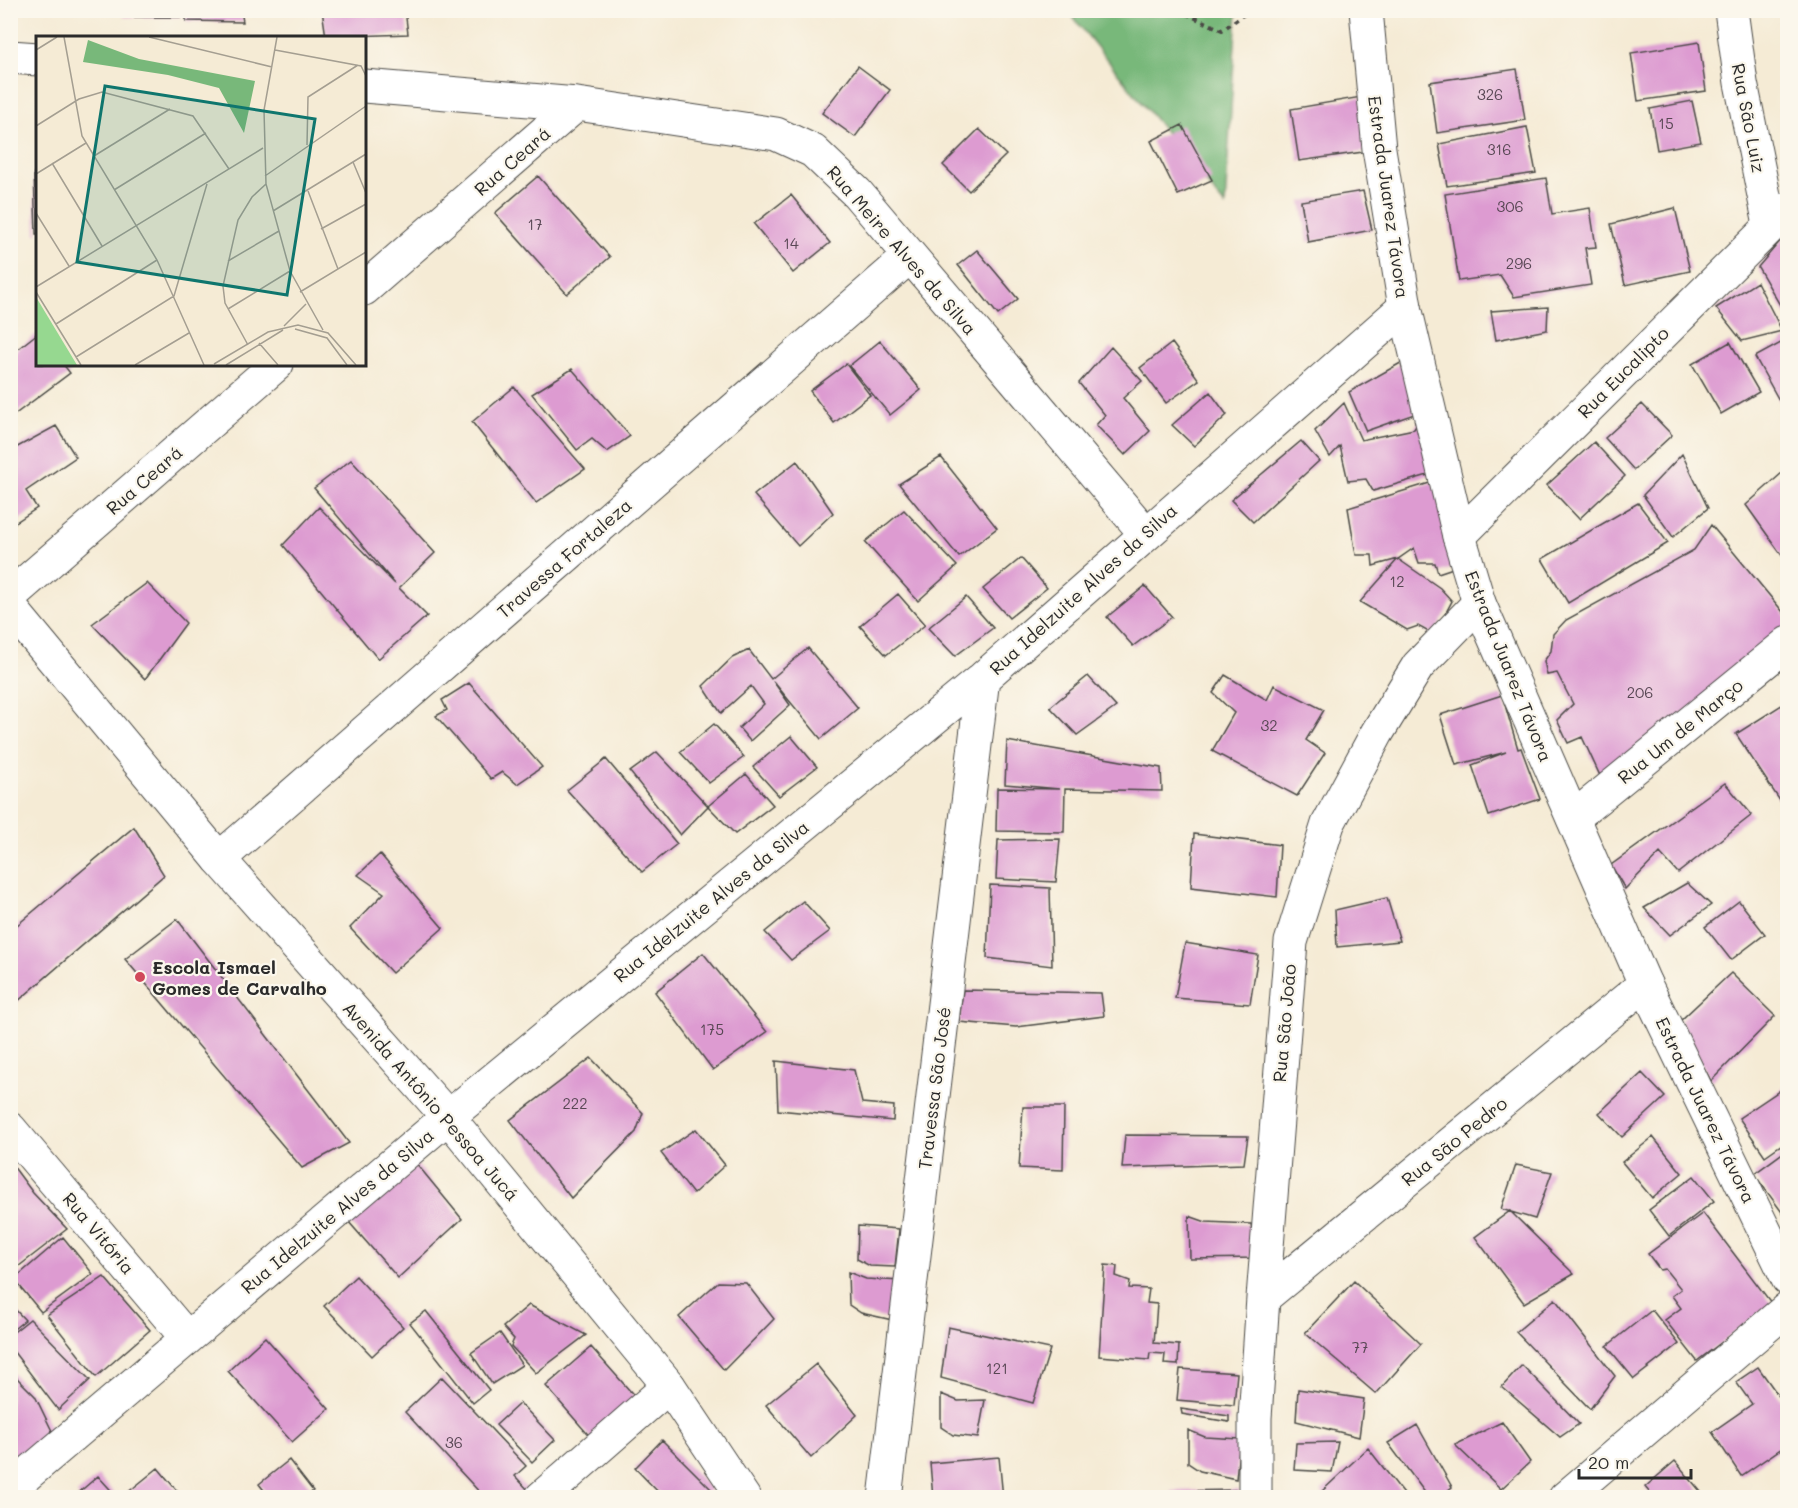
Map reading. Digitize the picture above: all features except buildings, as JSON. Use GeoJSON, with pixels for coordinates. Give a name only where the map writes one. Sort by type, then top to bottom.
{"type":"FeatureCollection","features":[{"type":"Feature","properties":{"kind":"street","name":"Estrada Juarez Távora"},"geometry":{"type":"LineString","coordinates":[[1366,10],[1379,149],[1406,307],[1459,536],[1479,603],[1646,984],[1788,1279]]}},
{"type":"Feature","properties":{"kind":"street","name":"Rua São Luiz"},"geometry":{"type":"LineString","coordinates":[[1731,10],[1741,83],[1779,217]]}},
{"type":"Feature","properties":{"kind":"street"},"geometry":{"type":"LineString","coordinates":[[10,57],[36,59]]}},
{"type":"Feature","properties":{"kind":"street","name":"Rua Meire Alves da Silva"},"geometry":{"type":"LineString","coordinates":[[366,86],[577,104],[776,134],[813,151],[857,193],[1145,533]]}},
{"type":"Feature","properties":{"kind":"street","name":"Rua Ceará"},"geometry":{"type":"LineString","coordinates":[[366,287],[577,104]]}},
{"type":"Feature","properties":{"kind":"street","name":"Rua Eucalipto"},"geometry":{"type":"LineString","coordinates":[[1459,536],[1779,217]]}},
{"type":"Feature","properties":{"kind":"street","name":"Travessa Fortaleza"},"geometry":{"type":"LineString","coordinates":[[219,859],[910,256]]}},
{"type":"Feature","properties":{"kind":"street","name":"Rua Idelzuite Alves da Silva"},"geometry":{"type":"LineString","coordinates":[[10,1489],[448,1117],[983,678],[1145,533],[1406,307]]}},
{"type":"Feature","properties":{"kind":"street","name":"Rua Ceará"},"geometry":{"type":"LineString","coordinates":[[10,596],[275,366]]}},
{"type":"Feature","properties":{"kind":"street","name":"Rua São João"},"geometry":{"type":"LineString","coordinates":[[1255,1497],[1255,1418],[1291,942],[1328,824],[1377,733],[1418,666],[1479,603]]}},
{"type":"Feature","properties":{"kind":"street","name":"Avenida Antônio Pessoa Jucá"},"geometry":{"type":"LineString","coordinates":[[10,607],[219,859],[448,1117],[669,1386],[744,1497]]}},
{"type":"Feature","properties":{"kind":"street","name":"Rua Um de Março"},"geometry":{"type":"LineString","coordinates":[[1573,818],[1788,644]]}},
{"type":"Feature","properties":{"kind":"street","name":"Travessa São José"},"geometry":{"type":"LineString","coordinates":[[885,1497],[983,678]]}},
{"type":"Feature","properties":{"kind":"street","name":"Rua São Pedro"},"geometry":{"type":"LineString","coordinates":[[1263,1298],[1646,984]]}},
{"type":"Feature","properties":{"kind":"street","name":"Rua Vitória"},"geometry":{"type":"LineString","coordinates":[[10,1129],[187,1338]]}},
{"type":"Feature","properties":{"kind":"street"},"geometry":{"type":"LineString","coordinates":[[1565,1497],[1788,1308]]}},
{"type":"Feature","properties":{"kind":"street"},"geometry":{"type":"LineString","coordinates":[[541,1497],[669,1386]]}},
{"type":"Feature","properties":{"kind":"path"},"geometry":{"type":"LineString","coordinates":[[1178,10],[1222,30],[1250,10]]}},
{"type":"Feature","properties":{"kind":"green space"},"geometry":{"type":"Polygon","coordinates":[[[1068,11],[1237,11],[1225,206],[1068,11]]]}},
{"type":"Feature","properties":{"kind":"place","name":"Escola Ismael Gomes de Carvalho"},"geometry":{"type":"Point","coordinates":[140,977]}}]}
